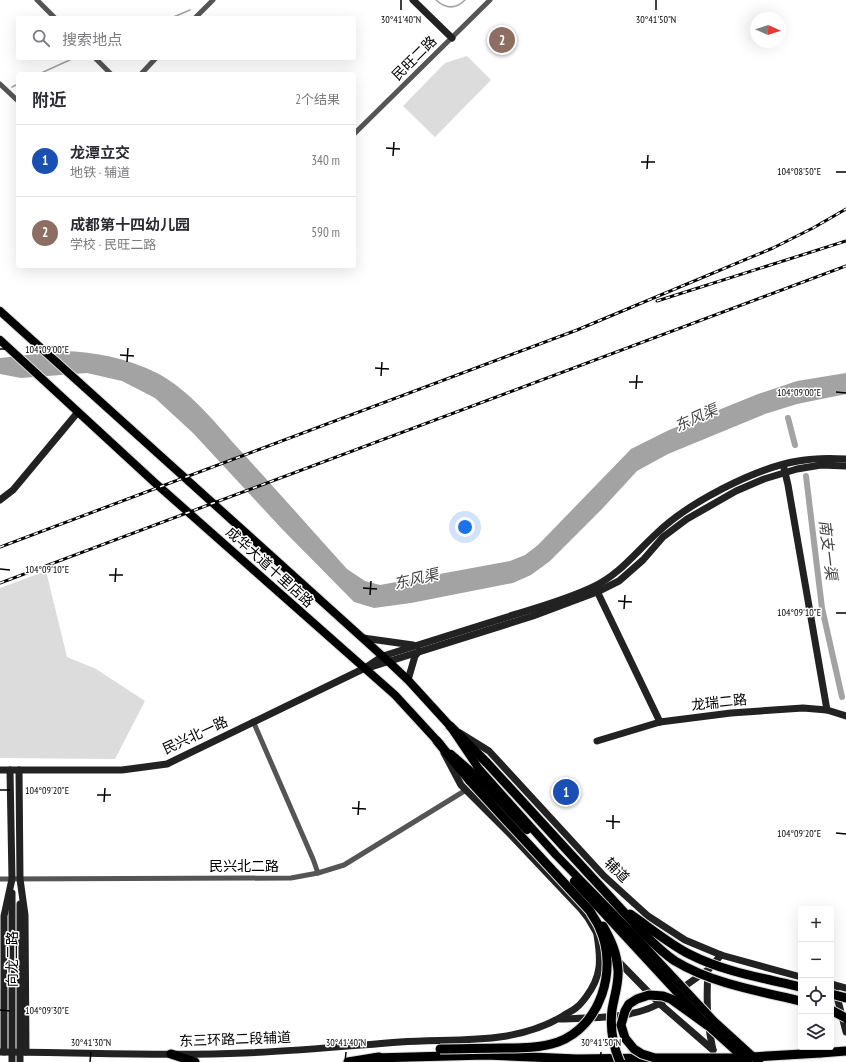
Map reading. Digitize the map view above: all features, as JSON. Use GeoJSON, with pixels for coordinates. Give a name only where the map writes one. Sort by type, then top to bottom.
{"type":"FeatureCollection","features":[{"type":"Feature","properties":{"kind":"highway"},"geometry":{"type":"LineString","coordinates":[[450,726],[487,763],[658,948],[675,961],[694,971],[719,980],[798,1000]]}},
{"type":"Feature","properties":{"kind":"highway"},"geometry":{"type":"LineString","coordinates":[[437,741],[474,774],[603,926],[612,942],[616,956],[618,972],[612,1011],[612,1025],[615,1051],[620,1062]]}},
{"type":"Feature","properties":{"kind":"highway"},"geometry":{"type":"LineString","coordinates":[[616,904],[672,944],[706,962],[735,972],[798,986]]}},
{"type":"Feature","properties":{"kind":"highway"},"geometry":{"type":"LineString","coordinates":[[348,1062],[441,1052],[528,1048],[558,1042],[571,1035],[593,1014],[602,996],[607,979],[606,947],[600,929],[590,911]]}},
{"type":"Feature","properties":{"kind":"highway"},"geometry":{"type":"LineString","coordinates":[[834,989],[846,998]]}},
{"type":"Feature","properties":{"kind":"highway"},"geometry":{"type":"LineString","coordinates":[[655,1058],[634,1050],[625,1038],[621,1025],[622,1019],[630,1004],[637,999],[649,995],[671,998],[707,1025]]}},
{"type":"Feature","properties":{"kind":"highway"},"geometry":{"type":"LineString","coordinates":[[834,1012],[846,1018]]}},
{"type":"Feature","properties":{"kind":"highway"},"geometry":{"type":"LineString","coordinates":[[441,1052],[577,1059],[734,1058],[846,1051]]}},
{"type":"Feature","properties":{"kind":"highway"},"geometry":{"type":"LineString","coordinates":[[171,1054],[195,1062]]}},
{"type":"Feature","properties":{"kind":"main road","name":"成华大道十里店路"},"geometry":{"type":"LineString","coordinates":[[0,311],[408,680],[450,726],[474,774]]}},
{"type":"Feature","properties":{"kind":"main road","name":"成华大道十里店路"},"geometry":{"type":"LineString","coordinates":[[0,340],[160,487],[395,695],[437,741]]}},
{"type":"Feature","properties":{"kind":"main road"},"geometry":{"type":"LineString","coordinates":[[474,774],[707,1025],[748,1062]]}},
{"type":"Feature","properties":{"kind":"main road"},"geometry":{"type":"LineString","coordinates":[[474,774],[633,934],[714,1021],[759,1062]]}},
{"type":"Feature","properties":{"kind":"street"},"geometry":{"type":"LineString","coordinates":[[36,0],[53,16]]}},
{"type":"Feature","properties":{"kind":"street"},"geometry":{"type":"LineString","coordinates":[[197,16],[213,0]]}},
{"type":"Feature","properties":{"kind":"street"},"geometry":{"type":"LineString","coordinates":[[413,0],[452,38]]}},
{"type":"Feature","properties":{"kind":"street","name":"民旺二路"},"geometry":{"type":"LineString","coordinates":[[356,132],[490,0]]}},
{"type":"Feature","properties":{"kind":"street"},"geometry":{"type":"LineString","coordinates":[[97,60],[109,72]]}},
{"type":"Feature","properties":{"kind":"street"},"geometry":{"type":"LineString","coordinates":[[143,72],[154,60]]}},
{"type":"Feature","properties":{"kind":"street"},"geometry":{"type":"LineString","coordinates":[[0,84],[16,99]]}},
{"type":"Feature","properties":{"kind":"street"},"geometry":{"type":"LineString","coordinates":[[0,500],[13,490],[78,412]]}},
{"type":"Feature","properties":{"kind":"street"},"geometry":{"type":"LineString","coordinates":[[596,589],[615,574],[657,532],[684,511],[743,480],[782,464],[823,458],[846,459]]}},
{"type":"Feature","properties":{"kind":"street"},"geometry":{"type":"LineString","coordinates":[[782,464],[788,485],[827,710]]}},
{"type":"Feature","properties":{"kind":"street"},"geometry":{"type":"LineString","coordinates":[[596,589],[619,581],[643,560],[663,537],[688,519],[736,491],[785,472],[821,465],[846,466]]}},
{"type":"Feature","properties":{"kind":"street"},"geometry":{"type":"LineString","coordinates":[[596,589],[660,722]]}},
{"type":"Feature","properties":{"kind":"street","name":"民兴北一路"},"geometry":{"type":"LineString","coordinates":[[0,770],[122,770],[167,764],[253,721],[386,659],[596,589]]}},
{"type":"Feature","properties":{"kind":"street"},"geometry":{"type":"LineString","coordinates":[[363,638],[418,648],[408,680]]}},
{"type":"Feature","properties":{"kind":"street","name":"龙瑞二路"},"geometry":{"type":"LineString","coordinates":[[597,741],[660,722],[731,713],[803,708],[827,710],[846,716]]}},
{"type":"Feature","properties":{"kind":"street"},"geometry":{"type":"LineString","coordinates":[[253,721],[318,873]]}},
{"type":"Feature","properties":{"kind":"street","name":"辅道"},"geometry":{"type":"LineString","coordinates":[[450,726],[489,751],[604,876],[632,903],[666,928],[685,940],[721,955],[798,976]]}},
{"type":"Feature","properties":{"kind":"street"},"geometry":{"type":"LineString","coordinates":[[437,741],[461,785],[576,904],[588,918],[597,935],[620,964],[660,1004],[713,1050]]}},
{"type":"Feature","properties":{"kind":"street","name":"向龙二路"},"geometry":{"type":"LineString","coordinates":[[2,1052],[4,916],[12,878],[10,770]]}},
{"type":"Feature","properties":{"kind":"street","name":"向龙二路"},"geometry":{"type":"LineString","coordinates":[[19,770],[20,878],[25,915],[26,1052]]}},
{"type":"Feature","properties":{"kind":"street","name":"民兴北二路"},"geometry":{"type":"LineString","coordinates":[[0,879],[292,878],[318,873],[344,865],[466,790]]}},
{"type":"Feature","properties":{"kind":"street"},"geometry":{"type":"LineString","coordinates":[[12,878],[12,1062]]}},
{"type":"Feature","properties":{"kind":"street"},"geometry":{"type":"LineString","coordinates":[[20,878],[20,1062]]}},
{"type":"Feature","properties":{"kind":"street","name":"东三环路二段辅道"},"geometry":{"type":"LineString","coordinates":[[2,1052],[171,1054],[244,1053],[405,1042],[490,1039],[520,1034],[558,1019],[577,1008],[592,989],[600,968],[597,935]]}},
{"type":"Feature","properties":{"kind":"street"},"geometry":{"type":"LineString","coordinates":[[558,1019],[627,1014],[660,1004],[709,970],[721,955]]}},
{"type":"Feature","properties":{"kind":"street"},"geometry":{"type":"LineString","coordinates":[[709,970],[706,1002],[707,1020],[715,1062]]}},
{"type":"Feature","properties":{"kind":"street"},"geometry":{"type":"LineString","coordinates":[[834,988],[846,988]]}},
{"type":"Feature","properties":{"kind":"street"},"geometry":{"type":"LineString","coordinates":[[834,994],[846,1032]]}},
{"type":"Feature","properties":{"kind":"shaded area"},"geometry":{"type":"Polygon","coordinates":[[[467,56],[491,80],[435,137],[403,106],[445,63],[467,56]]]}},
{"type":"Feature","properties":{"kind":"shaded area"},"geometry":{"type":"Polygon","coordinates":[[[46,571],[67,657],[96,669],[145,701],[115,759],[0,758],[0,588],[46,571]]]}},
{"type":"Feature","properties":{"kind":"water","name":"东风渠"},"geometry":{"type":"Polygon","coordinates":[[[63,351],[99,354],[134,363],[157,373],[180,388],[210,416],[347,569],[365,581],[380,585],[510,561],[525,555],[538,545],[631,449],[669,430],[758,394],[797,381],[846,373],[846,394],[797,404],[765,414],[668,454],[637,471],[602,509],[550,561],[531,575],[513,583],[411,603],[374,608],[354,602],[282,529],[193,433],[155,398],[122,381],[87,373],[21,378],[0,374],[0,358],[63,351]]]}},
{"type":"Feature","properties":{"kind":"waterway"},"geometry":{"type":"LineString","coordinates":[[436,0],[443,5],[451,7],[458,5],[465,0]]}},
{"type":"Feature","properties":{"kind":"waterway"},"geometry":{"type":"LineString","coordinates":[[176,16],[190,10]]}},
{"type":"Feature","properties":{"kind":"waterway"},"geometry":{"type":"LineString","coordinates":[[43,72],[70,60]]}},
{"type":"Feature","properties":{"kind":"waterway"},"geometry":{"type":"LineString","coordinates":[[12,87],[16,85]]}},
{"type":"Feature","properties":{"kind":"waterway","name":"南支一渠"},"geometry":{"type":"LineString","coordinates":[[788,418],[795,445]]}},
{"type":"Feature","properties":{"kind":"waterway","name":"南支一渠"},"geometry":{"type":"LineString","coordinates":[[806,476],[822,608],[842,697]]}},
{"type":"Feature","properties":{"kind":"railway"},"geometry":{"type":"LineString","coordinates":[[0,547],[577,330],[773,248],[813,228],[846,209]]}},
{"type":"Feature","properties":{"kind":"railway"},"geometry":{"type":"LineString","coordinates":[[657,301],[846,241]]}},
{"type":"Feature","properties":{"kind":"railway"},"geometry":{"type":"LineString","coordinates":[[0,583],[846,266]]}},
{"type":"Feature","properties":{"kind":"place","name":"成都第十四幼儿园"},"geometry":{"type":"Point","coordinates":[502,40]}},
{"type":"Feature","properties":{"kind":"place","name":"龙潭立交"},"geometry":{"type":"Point","coordinates":[566,792]}}]}
